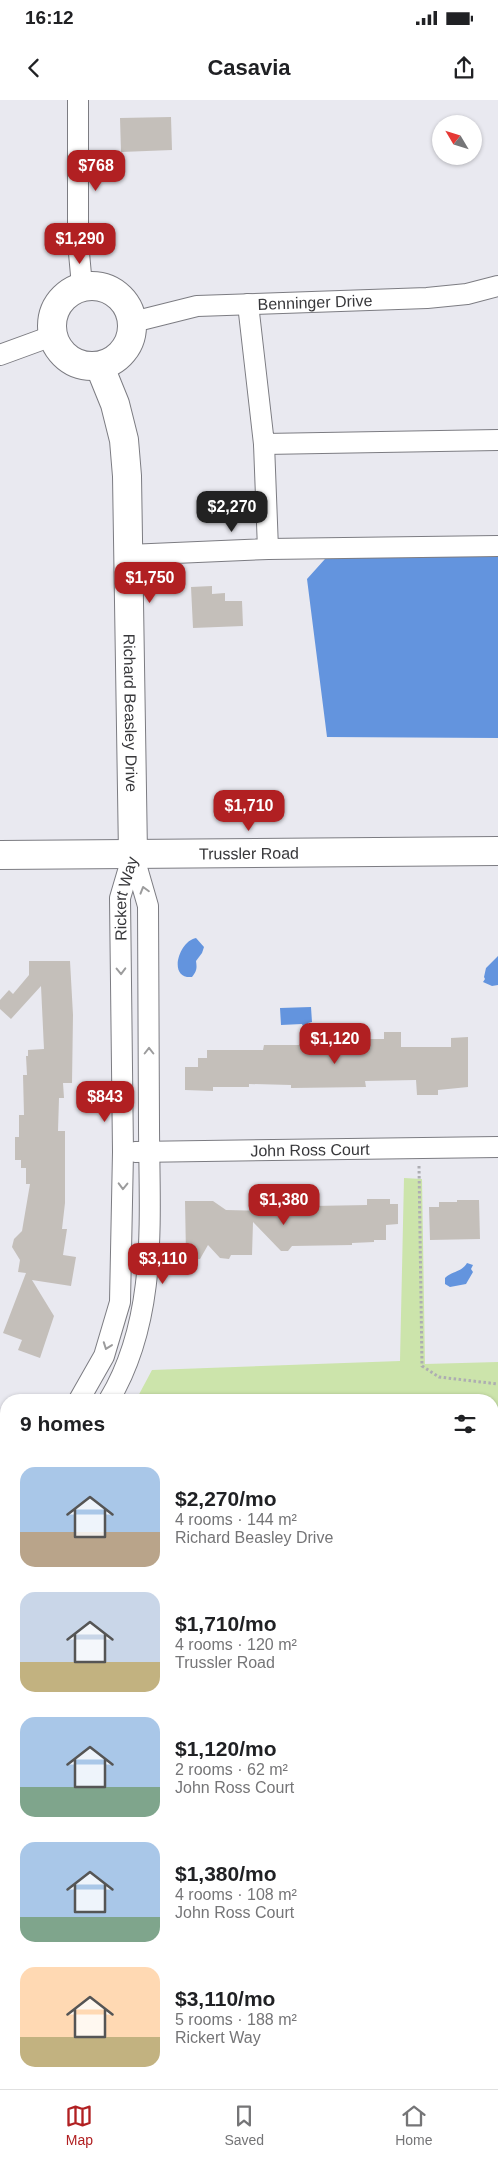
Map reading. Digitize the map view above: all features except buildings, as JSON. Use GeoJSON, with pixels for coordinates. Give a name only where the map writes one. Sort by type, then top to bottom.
{"type":"FeatureCollection","features":[{"type":"Feature","properties":{"kind":"street"},"geometry":{"type":"LineString","coordinates":[[78,100],[78,242],[82,286]]}},
{"type":"Feature","properties":{"kind":"street"},"geometry":{"type":"LineString","coordinates":[[82,286],[101,287],[116,294],[126,305],[132,322],[132,335],[125,350],[114,360],[100,367],[84,366],[69,361],[58,349],[52,336],[52,319],[58,304],[70,292],[82,286]]}},
{"type":"Feature","properties":{"kind":"street","name":"Benninger Drive"},"geometry":{"type":"LineString","coordinates":[[132,322],[197,306],[427,298],[468,294],[498,286]]}},
{"type":"Feature","properties":{"kind":"street"},"geometry":{"type":"LineString","coordinates":[[248,304],[264,444],[268,549]]}},
{"type":"Feature","properties":{"kind":"street"},"geometry":{"type":"LineString","coordinates":[[0,355],[52,336]]}},
{"type":"Feature","properties":{"kind":"street","name":"Richard Beasley Drive"},"geometry":{"type":"LineString","coordinates":[[100,367],[115,404],[124,440],[127,476],[133,854]]}},
{"type":"Feature","properties":{"kind":"street"},"geometry":{"type":"LineString","coordinates":[[264,444],[498,440]]}},
{"type":"Feature","properties":{"kind":"street"},"geometry":{"type":"LineString","coordinates":[[128,555],[268,549],[498,546]]}},
{"type":"Feature","properties":{"kind":"street","name":"Trussler Road"},"geometry":{"type":"LineString","coordinates":[[0,855],[498,851]]}},
{"type":"Feature","properties":{"kind":"street","name":"Rickert Way"},"geometry":{"type":"LineString","coordinates":[[82,1394],[104,1356],[120,1302],[123,1152],[120,898],[133,854]]}},
{"type":"Feature","properties":{"kind":"street","name":"Rickert Way"},"geometry":{"type":"LineString","coordinates":[[111,1394],[135,1342],[143,1313],[149,1254],[148,906],[133,854]]}},
{"type":"Feature","properties":{"kind":"street","name":"John Ross Court"},"geometry":{"type":"LineString","coordinates":[[123,1152],[498,1147]]}},
{"type":"Feature","properties":{"kind":"path"},"geometry":{"type":"LineString","coordinates":[[419,1148],[422,1366],[439,1376],[498,1384]]}},
{"type":"Feature","properties":{"kind":"green space"},"geometry":{"type":"Polygon","coordinates":[[[404,1178],[422,1179],[425,1364],[498,1362],[498,1394],[139,1394],[152,1370],[400,1361],[404,1178]]]}},
{"type":"Feature","properties":{"kind":"water"},"geometry":{"type":"Polygon","coordinates":[[[451,546],[498,551],[498,738],[327,737],[307,579],[325,559],[451,546]]]}},
{"type":"Feature","properties":{"kind":"water"},"geometry":{"type":"Polygon","coordinates":[[[196,938],[204,947],[196,961],[194,975],[192,977],[184,976],[180,972],[178,959],[185,946],[196,938]]]}},
{"type":"Feature","properties":{"kind":"water"},"geometry":{"type":"Polygon","coordinates":[[[498,956],[498,985],[492,986],[483,982],[484,977],[486,968],[498,956]]]}},
{"type":"Feature","properties":{"kind":"water"},"geometry":{"type":"Polygon","coordinates":[[[311,1007],[312,1022],[308,1023],[308,1026],[303,1026],[302,1024],[281,1025],[280,1008],[311,1007]]]}},
{"type":"Feature","properties":{"kind":"water"},"geometry":{"type":"Polygon","coordinates":[[[467,1263],[473,1265],[471,1269],[473,1272],[466,1284],[450,1287],[445,1284],[445,1278],[467,1263]]]}}]}
